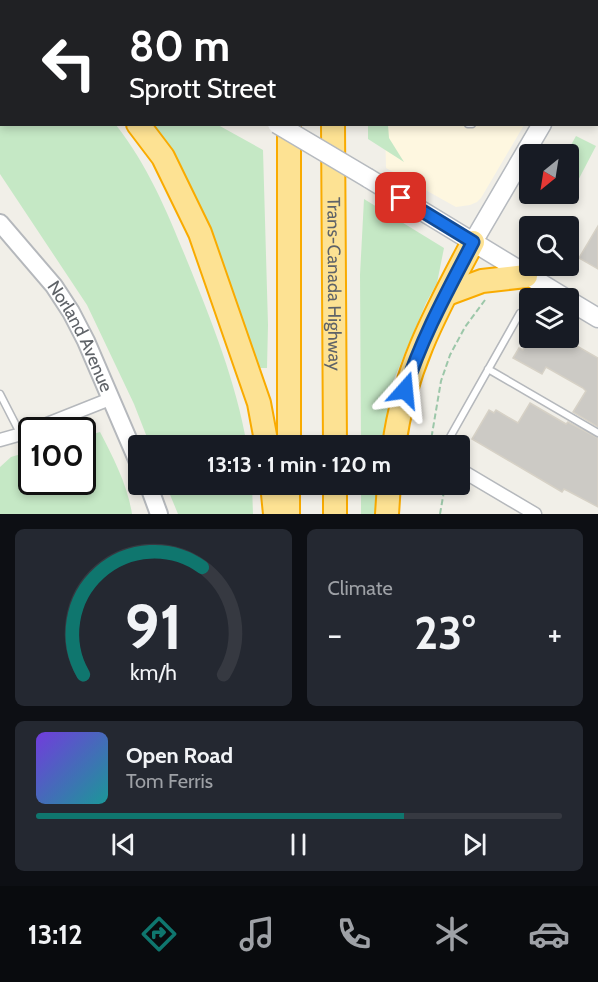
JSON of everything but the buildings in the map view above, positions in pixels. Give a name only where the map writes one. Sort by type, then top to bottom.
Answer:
[{"type":"highway","points":[[140,126],[163,157],[200,233],[260,404],[265,435]]},
{"type":"highway","points":[[289,126],[289,435]]},
{"type":"highway","name":"Trans-Canada Highway","points":[[333,126],[335,435]]},
{"type":"highway","points":[[396,435],[405,390],[415,358],[429,324],[473,242]]},
{"type":"highway","points":[[447,294],[482,281],[526,276]]},
{"type":"highway","points":[[273,495],[275,514]]},
{"type":"highway","points":[[288,495],[288,514]]},
{"type":"highway","points":[[335,495],[335,514]]},
{"type":"highway","points":[[387,514],[388,495]]},
{"type":"main road","points":[[280,126],[519,272]]},
{"type":"main road","points":[[473,242],[541,126]]},
{"type":"main road","points":[[526,276],[547,288]]},
{"type":"main road","points":[[579,306],[598,318]]},
{"type":"street","name":"Norland Avenue","points":[[0,223],[54,286],[71,312],[86,341],[128,440]]},
{"type":"street","points":[[65,417],[110,399]]},
{"type":"street","points":[[0,440],[18,435]]},
{"type":"street","points":[[470,476],[535,514]]},
{"type":"street","points":[[152,495],[159,514]]},
{"type":"lane","points":[[451,435],[519,315]]},
{"type":"lane","points":[[488,369],[598,433]]},
{"type":"lane","points":[[0,394],[18,418]]},
{"type":"path","points":[[431,435],[441,381],[450,355],[465,327],[485,300],[484,291]]},
{"type":"path","points":[[440,514],[443,495]]},
{"type":"shaded area","points":[[385,126],[523,126],[481,198],[470,205],[456,207],[386,168]]},
{"type":"green space","points":[[0,126],[117,126],[148,174],[188,263],[230,375],[245,435],[146,435],[134,404],[87,305],[0,174]]},
{"type":"green space","points":[[150,126],[220,126],[263,150],[268,325],[267,368],[258,368]]},
{"type":"green space","points":[[368,126],[388,126],[389,138],[404,162],[368,139]]},
{"type":"green space","points":[[576,136],[596,146],[579,179],[579,144],[572,144]]},
{"type":"green space","points":[[364,199],[444,248],[437,283],[426,303],[392,384],[387,435],[361,435],[360,275]]},
{"type":"green space","points":[[100,432],[124,482],[132,514],[0,514],[0,467],[11,457],[18,455],[18,495],[96,495],[96,433]]},
{"type":"green space","points":[[170,495],[252,495],[253,514],[178,514]]},
{"type":"green space","points":[[361,495],[379,495],[378,514],[361,514]]},
{"type":"route","points":[[401,198],[473,242],[429,324],[405,390]]}]
